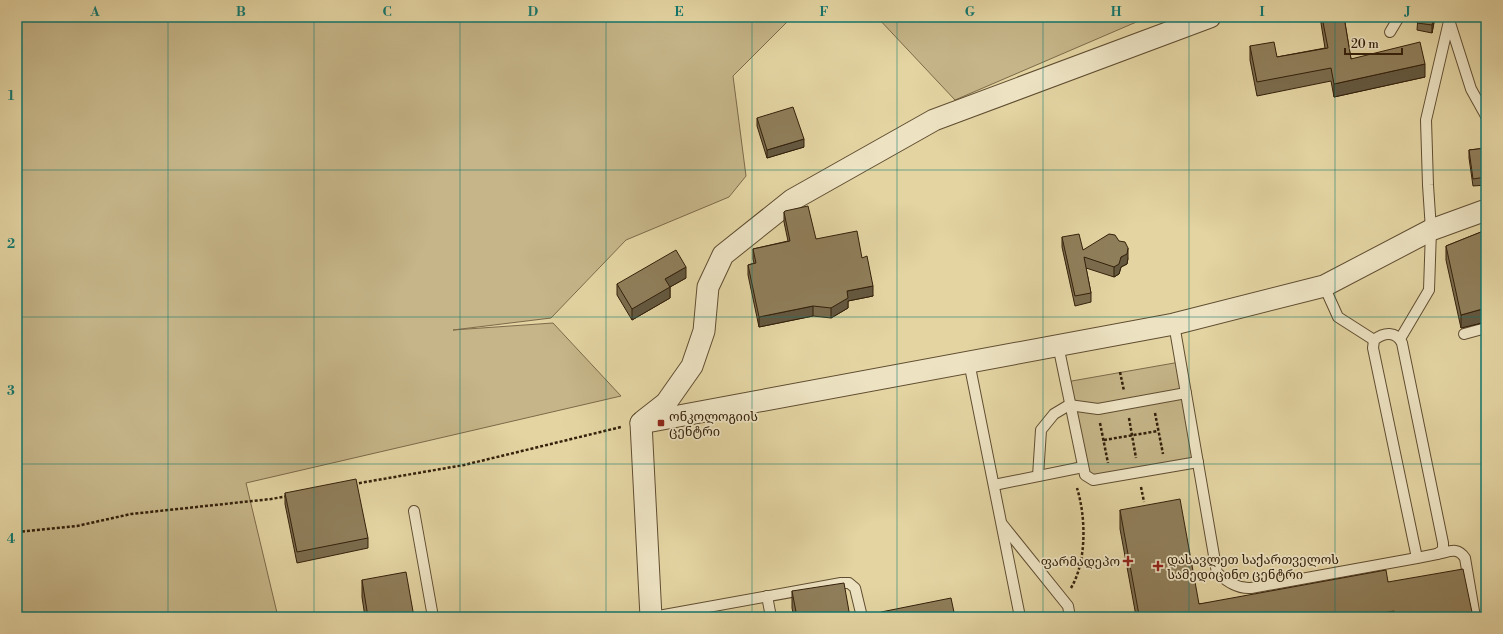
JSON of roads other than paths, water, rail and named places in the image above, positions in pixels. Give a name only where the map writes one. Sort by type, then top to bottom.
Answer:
[{"type":"street","points":[[641,422],[666,403],[692,366],[704,331],[708,287],[723,255],[792,200],[934,120],[1210,17]]},
{"type":"street","points":[[641,422],[1174,324],[1324,286],[1431,230],[1486,210]]},
{"type":"street","points":[[641,422],[652,617]]},
{"type":"lane","points":[[1390,32],[1399,17]]},
{"type":"lane","points":[[1450,20],[1471,89],[1486,116]]},
{"type":"lane","points":[[1400,339],[1429,290],[1431,230],[1426,120],[1450,20]]},
{"type":"lane","points":[[1324,286],[1338,318],[1374,340]]},
{"type":"lane","points":[[1174,324],[1217,573],[1228,582],[1243,589],[1454,550],[1461,552],[1465,558],[1475,617]]},
{"type":"lane","points":[[1464,334],[1486,328]]},
{"type":"lane","points":[[1417,558],[1373,348],[1374,340],[1380,335],[1395,335],[1402,343],[1443,543],[1443,550],[1437,554]]},
{"type":"lane","points":[[1058,345],[1069,405],[1085,475],[1093,480],[1111,478],[1198,462]]},
{"type":"lane","points":[[969,362],[1020,617]]},
{"type":"lane","points":[[1038,476],[1041,430],[1054,414],[1069,405],[1098,408],[1186,393]]},
{"type":"lane","points":[[994,485],[1083,467]]},
{"type":"lane","points":[[414,511],[433,617]]},
{"type":"lane","points":[[1001,522],[1068,606],[1070,617]]},
{"type":"lane","points":[[652,617],[810,587],[849,583],[855,588],[862,617]]},
{"type":"lane","points":[[767,596],[771,617]]},
{"type":"place","name":"ონკოლოგიის ცენტრი","points":[[661,423]]},
{"type":"place","name":"ფარმადეპო","points":[[1128,561]]},
{"type":"place","name":"დასავლეთ საქართველოს სამედიცინო ცენტრი","points":[[1158,566]]}]
